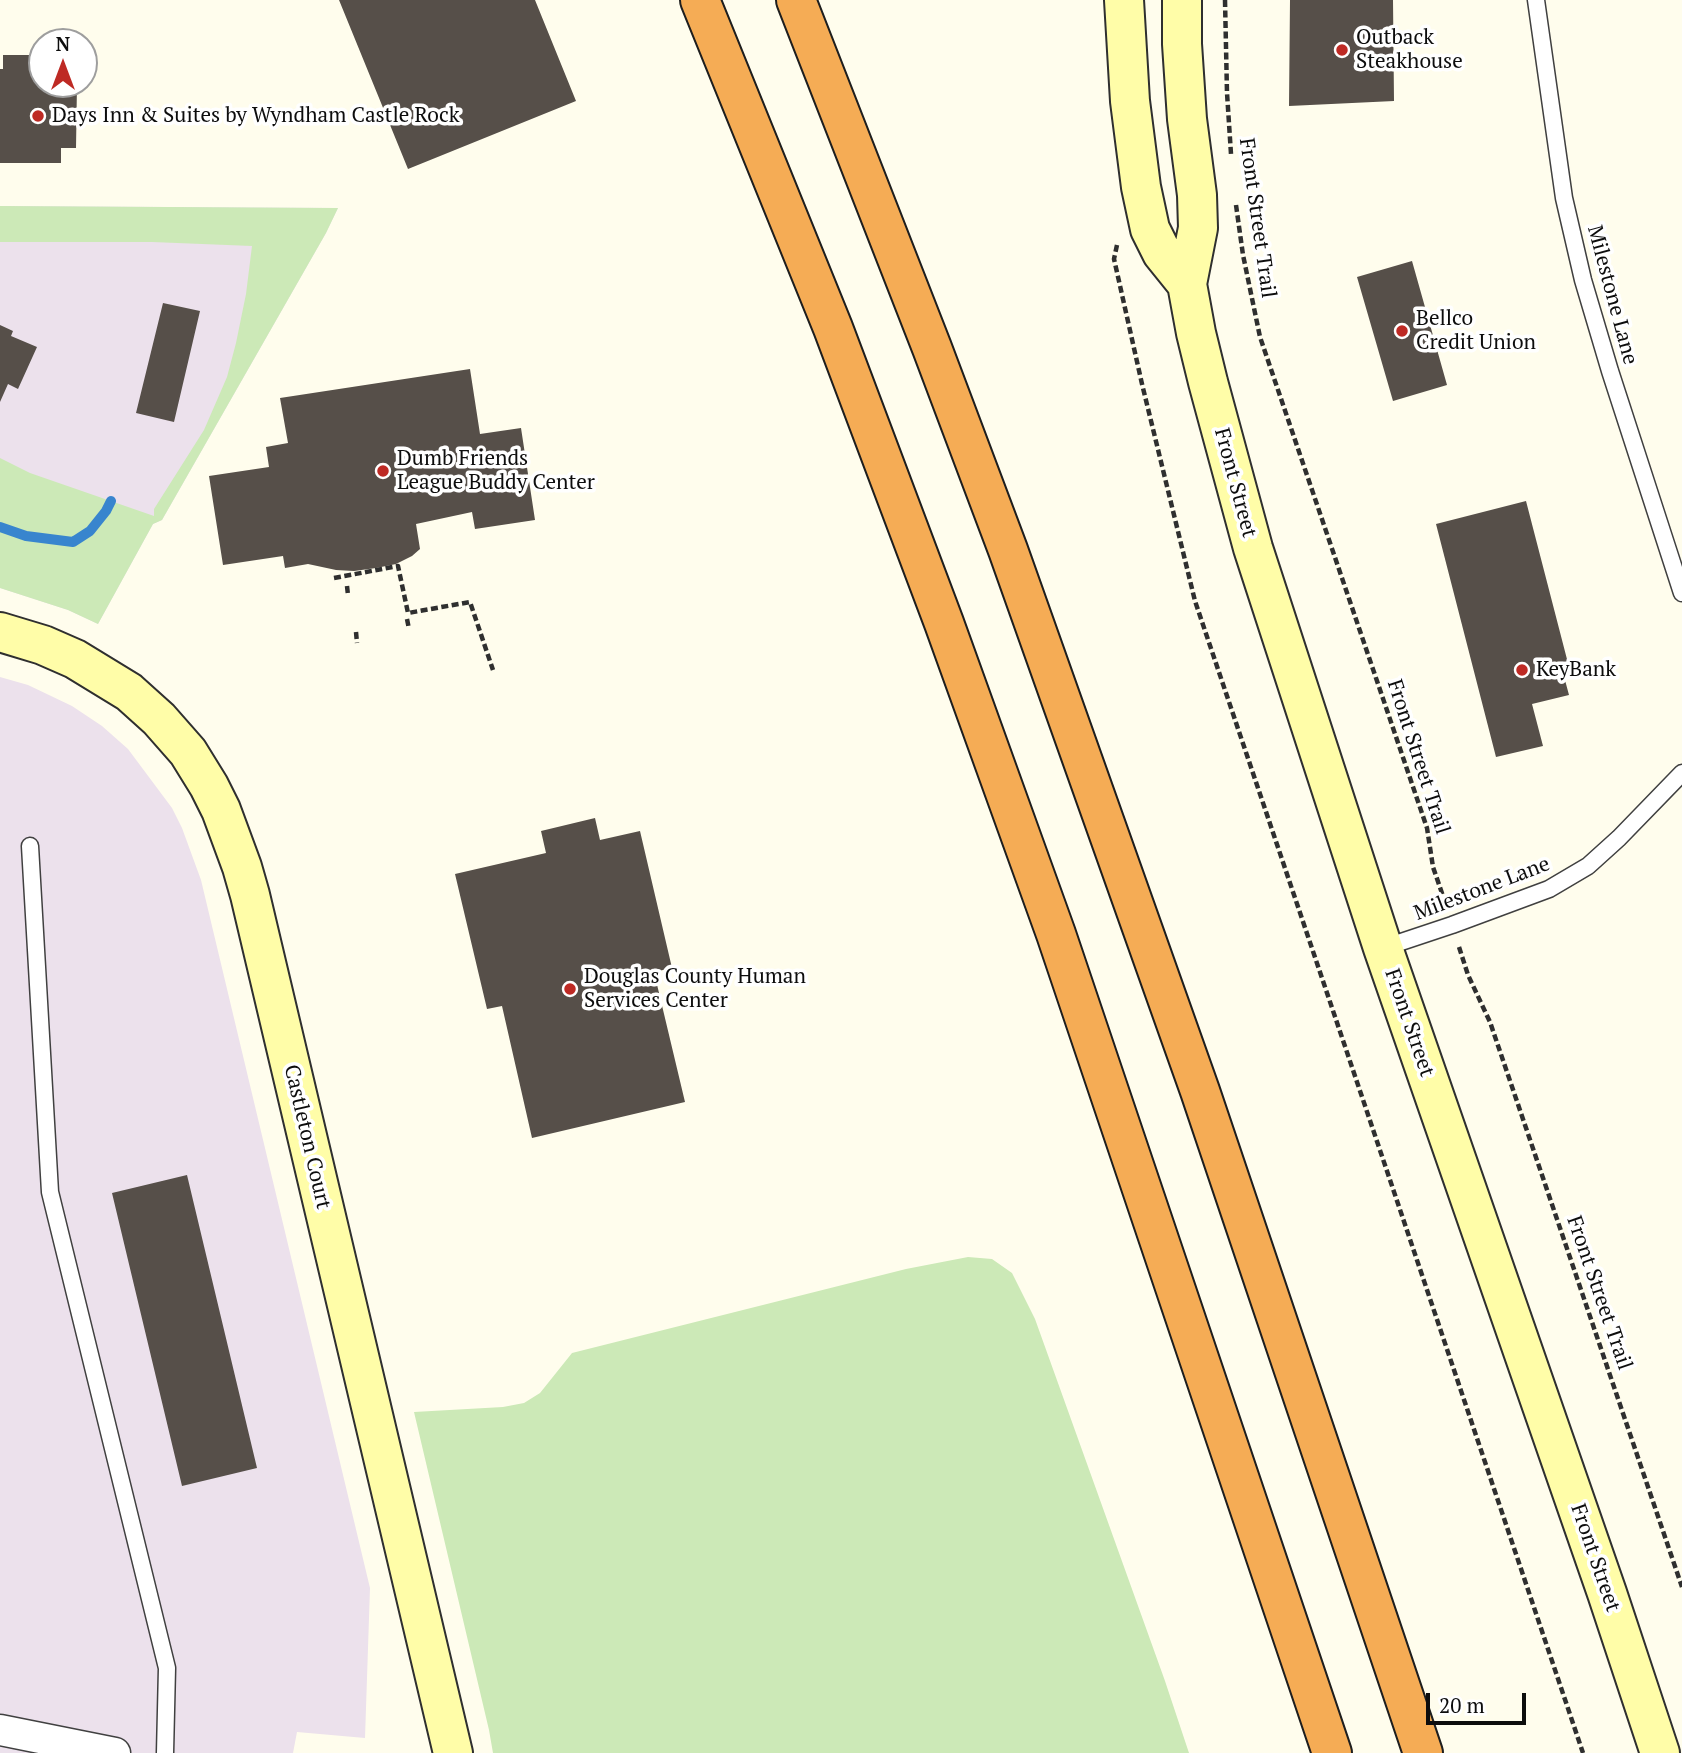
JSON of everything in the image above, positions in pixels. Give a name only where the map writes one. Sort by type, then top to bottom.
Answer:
[{"type":"highway","points":[[700,0],[837,341],[944,623],[1056,934],[1332,1753]]},
{"type":"highway","points":[[796,0],[1013,563],[1200,1091],[1423,1753]]},
{"type":"main road","name":"Front Street","points":[[1124,0],[1130,101],[1141,187],[1150,229],[1162,253],[1186,284]]},
{"type":"main road","name":"Front Street","points":[[1182,0],[1187,119],[1197,195],[1198,228],[1186,284],[1208,382],[1253,548],[1383,948],[1660,1753]]},
{"type":"main road","name":"Castleton Court","points":[[0,632],[43,645],[75,659],[129,692],[159,719],[188,752],[221,810],[250,895],[453,1753]]},
{"type":"street","points":[[0,1730],[115,1753]]},
{"type":"lane","name":"Milestone Lane","points":[[1536,0],[1564,198],[1583,280],[1682,593]]},
{"type":"lane","name":"Milestone Lane","points":[[1383,948],[1549,889],[1587,866],[1619,838],[1682,773]]},
{"type":"lane","points":[[30,846],[50,1192],[167,1668],[165,1753]]},
{"type":"path","name":"Front Street Trail","points":[[1225,0],[1231,156]]},
{"type":"path","name":"Front Street Trail","points":[[1234,193],[1243,255],[1260,337],[1427,828],[1433,867],[1468,975],[1490,1021],[1682,1587]]},
{"type":"path","points":[[1119,238],[1114,259],[1195,601],[1583,1753]]},
{"type":"path","points":[[334,578],[398,566],[408,613],[470,601],[494,670]]},
{"type":"path","points":[[347,586],[348,595]]},
{"type":"path","points":[[407,619],[409,628]]},
{"type":"path","points":[[356,632],[357,643]]},
{"type":"shaded area","points":[[0,206],[338,208],[162,520],[153,524],[98,624],[68,610],[0,588]]},
{"type":"shaded area","points":[[0,677],[28,685],[72,706],[102,726],[128,749],[172,808],[201,880],[370,1588],[365,1738],[297,1732],[293,1753],[0,1753]]},
{"type":"green space","points":[[0,206],[338,208],[162,520],[153,524],[98,624],[68,610],[0,588],[0,458],[30,473],[154,516],[154,509],[204,430],[227,377],[246,294],[252,246],[152,242],[0,242]]},
{"type":"green space","points":[[968,1257],[992,1259],[1012,1273],[1035,1319],[1189,1753],[493,1753],[414,1412],[503,1407],[524,1403],[540,1393],[572,1353],[906,1269]]},
{"type":"building","points":[[339,0],[535,0],[576,101],[408,169]]},
{"type":"building","name":"Outback Steakhouse","points":[[1290,0],[1393,0],[1394,101],[1289,106]]},
{"type":"building","name":"Days Inn & Suites by Wyndham Castle Rock","points":[[3,55],[28,55],[28,98],[77,98],[76,148],[61,148],[61,163],[0,163],[0,69],[3,69]]},
{"type":"building","name":"Bellco Credit Union","points":[[1412,261],[1447,385],[1393,401],[1357,277]]},
{"type":"building","points":[[163,303],[200,311],[174,422],[136,413]]},
{"type":"building","points":[[0,325],[13,331],[11,336],[37,347],[18,389],[8,384],[0,402]]},
{"type":"building","name":"Dumb Friends League Buddy Center","points":[[470,369],[480,434],[521,428],[535,520],[475,529],[472,512],[416,524],[420,549],[396,564],[376,568],[336,570],[308,564],[285,568],[283,556],[223,565],[209,476],[269,467],[266,447],[288,443],[280,398]]},
{"type":"building","points":[[1526,501],[1569,667],[1562,669],[1569,695],[1532,704],[1543,746],[1496,757],[1436,524]]},
{"type":"building","name":"Douglas County Human Services Center","points":[[595,818],[600,840],[640,831],[672,968],[654,972],[685,1102],[532,1138],[502,1006],[487,1009],[455,874],[546,853],[541,831]]},
{"type":"building","points":[[187,1175],[257,1468],[182,1486],[112,1193]]},
{"type":"waterway","points":[[0,527],[26,536],[73,542],[90,531],[111,501]]},
{"type":"place","name":"Outback Steakhouse","points":[[1342,50]]},
{"type":"place","name":"Days Inn & Suites by Wyndham Castle Rock","points":[[38,116]]},
{"type":"place","name":"Bellco Credit Union","points":[[1402,331]]},
{"type":"place","name":"Dumb Friends League Buddy Center","points":[[383,471]]},
{"type":"place","name":"KeyBank","points":[[1522,670]]},
{"type":"place","name":"Douglas County Human Services Center","points":[[570,989]]}]
